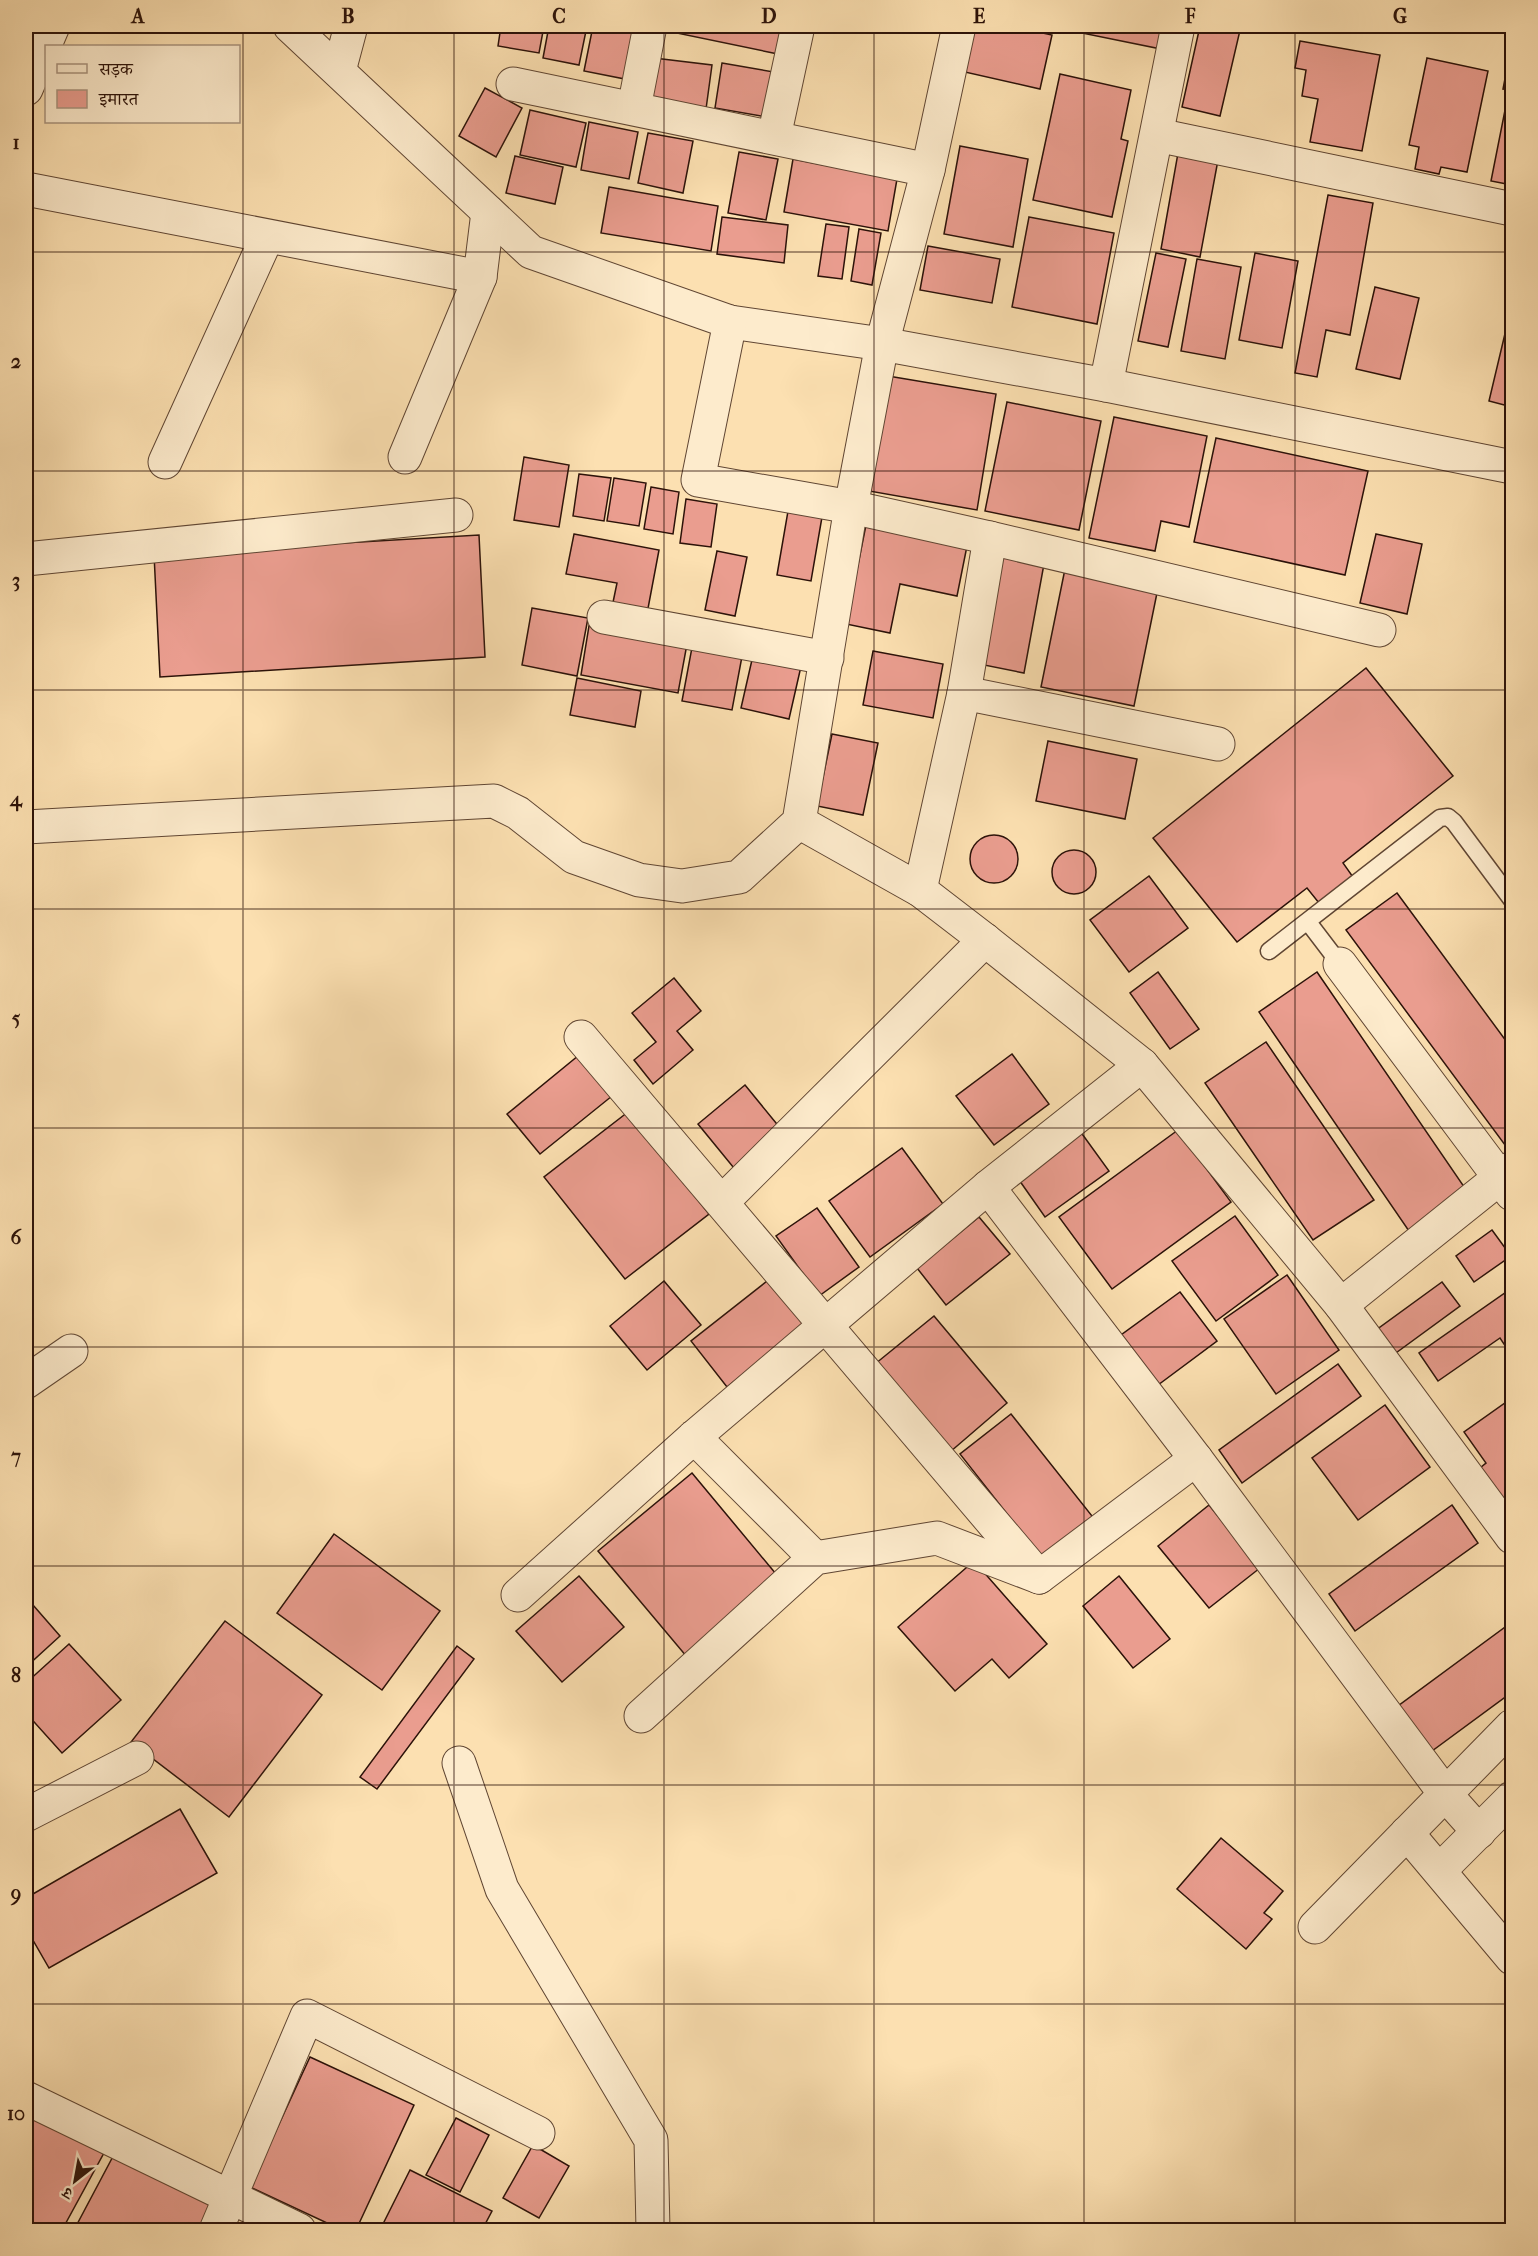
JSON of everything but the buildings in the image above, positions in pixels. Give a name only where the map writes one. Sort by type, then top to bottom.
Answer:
[{"type":"street","points":[[26,89],[53,26]]},
{"type":"street","points":[[290,26],[531,252],[730,322],[882,344],[1106,385],[1512,467]]},
{"type":"street","points":[[339,71],[351,26]]},
{"type":"street","points":[[634,108],[650,26]]},
{"type":"street","points":[[774,137],[798,26]]},
{"type":"street","points":[[26,827],[494,801],[518,813],[574,857],[639,880],[682,886],[739,877],[799,822],[850,507],[882,344],[928,170],[959,26]]},
{"type":"street","points":[[1106,385],[1178,26]]},
{"type":"street","points":[[513,84],[928,170]]},
{"type":"street","points":[[1157,135],[1512,209]]},
{"type":"street","points":[[26,189],[480,277]]},
{"type":"street","points":[[405,457],[480,277],[488,212]]},
{"type":"street","points":[[165,462],[267,237]]},
{"type":"street","points":[[730,322],[698,480],[850,507],[1379,630]]},
{"type":"street","points":[[26,559],[456,515]]},
{"type":"street","points":[[920,890],[964,693],[990,538]]},
{"type":"street","points":[[604,617],[827,658]]},
{"type":"street","points":[[964,693],[1218,744]]},
{"type":"street","points":[[799,822],[920,890],[1142,1065],[1341,1305],[1512,1538]]},
{"type":"street","points":[[722,1202],[986,940]]},
{"type":"street","points":[[1340,964],[1508,1180],[1341,1305]]},
{"type":"street","points":[[581,1037],[1039,1577]]},
{"type":"street","points":[[518,1594],[694,1437],[988,1187],[1142,1065]]},
{"type":"street","points":[[988,1187],[1196,1459],[1446,1795],[1479,1832]]},
{"type":"street","points":[[26,1382],[71,1351]]},
{"type":"street","points":[[694,1437],[815,1558]]},
{"type":"street","points":[[1039,1577],[1196,1459]]},
{"type":"street","points":[[641,1716],[815,1558],[937,1538],[1039,1577]]},
{"type":"street","points":[[1315,1927],[1512,1726]]},
{"type":"street","points":[[31,1803],[137,1758]]},
{"type":"street","points":[[459,1762],[502,1889],[651,2140],[653,2230]]},
{"type":"street","points":[[1440,1870],[1512,1798]]},
{"type":"street","points":[[1407,1833],[1512,1958]]},
{"type":"street","points":[[216,2230],[307,2016],[538,2133]]},
{"type":"street","points":[[26,2098],[299,2230]]},
{"type":"lane","points":[[1269,951],[1440,818],[1448,817],[1454,822],[1512,900]]},
{"type":"lane","points":[[1308,922],[1340,964]]}]
